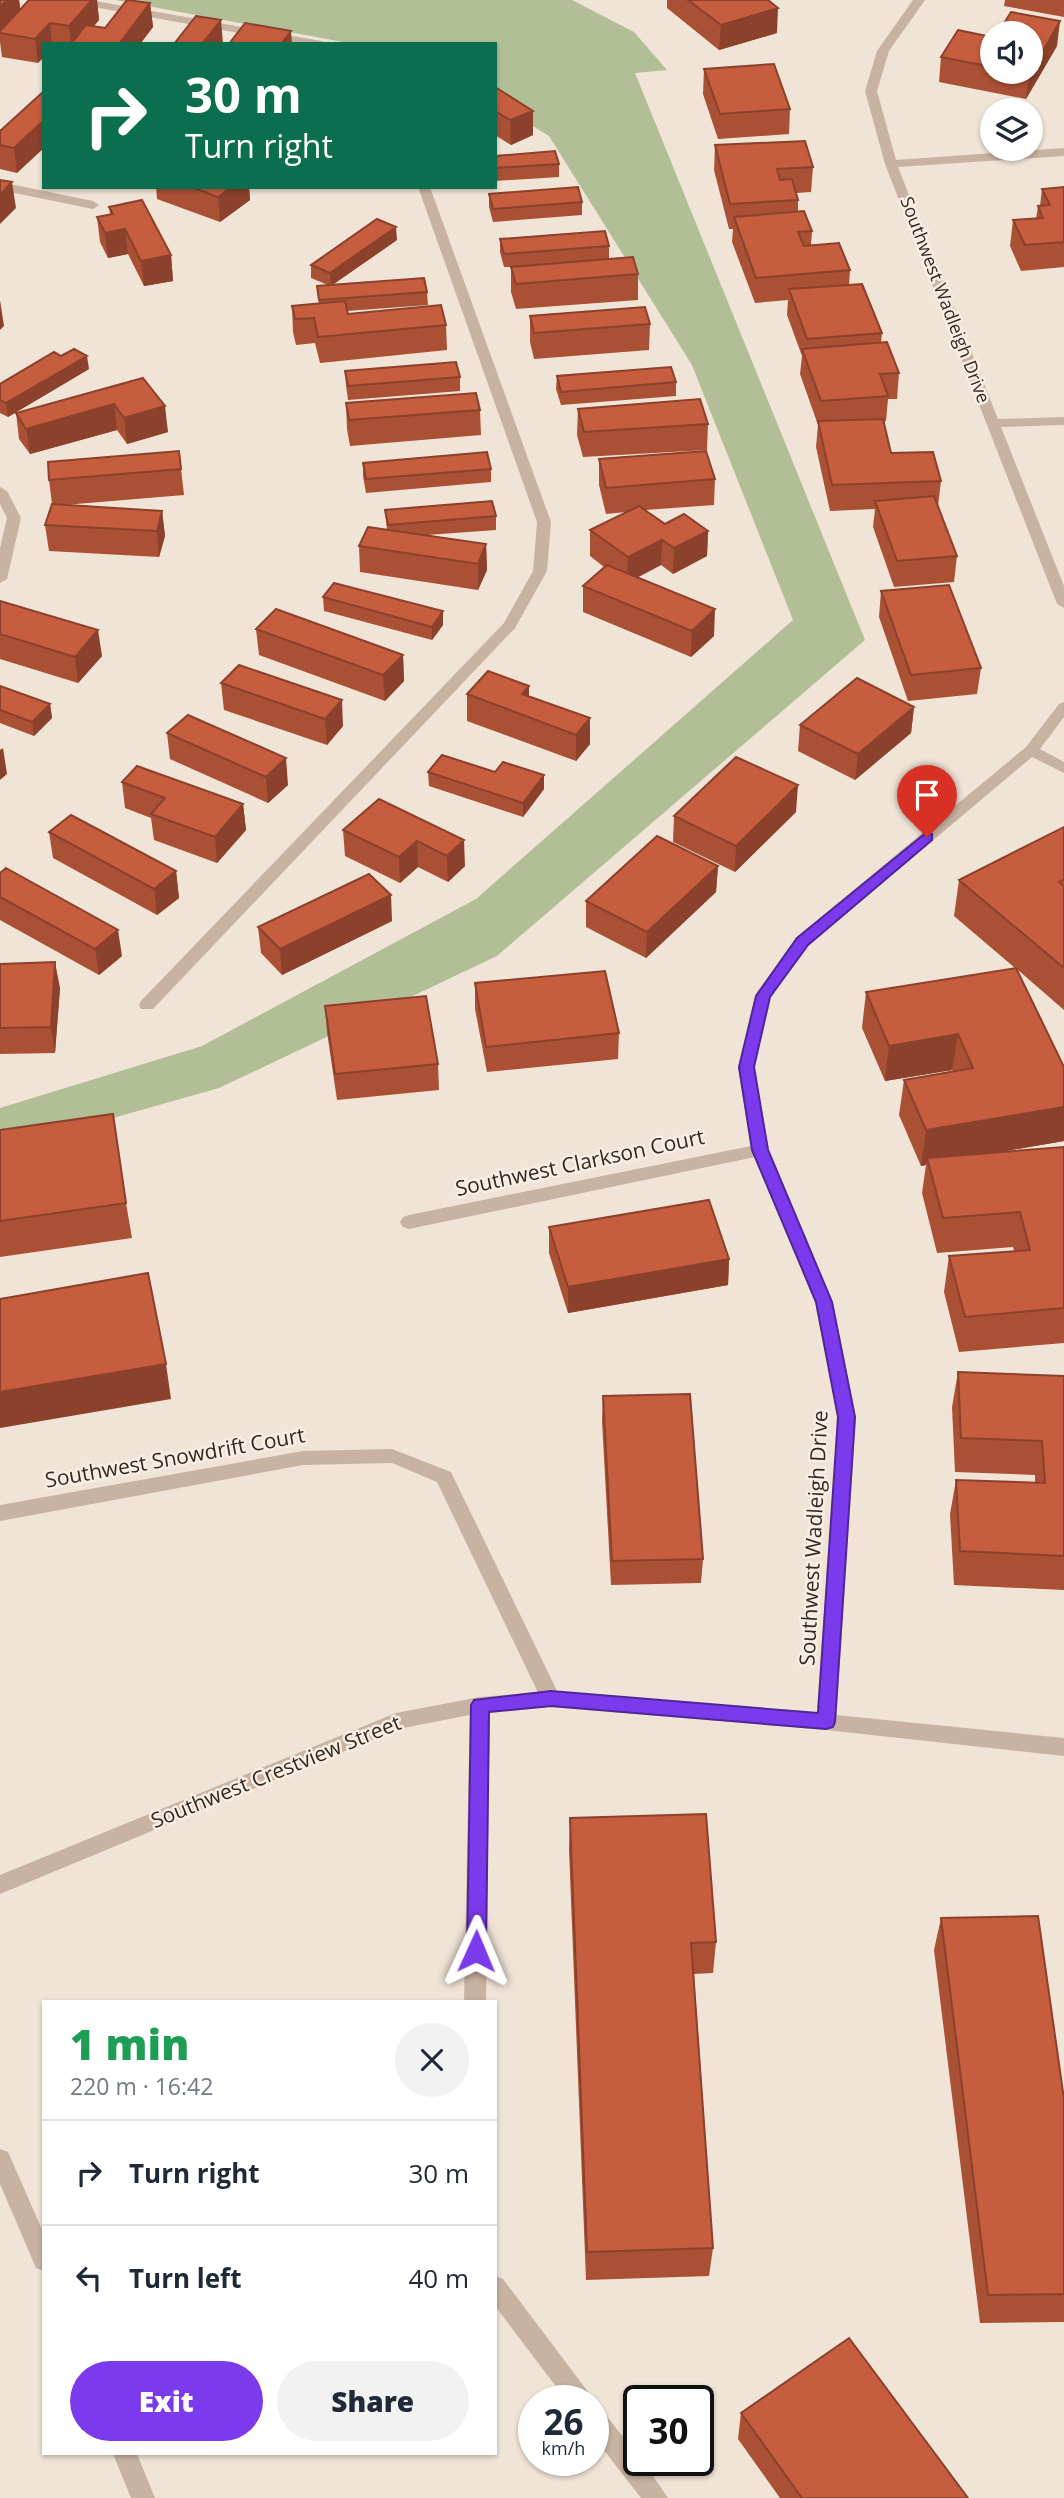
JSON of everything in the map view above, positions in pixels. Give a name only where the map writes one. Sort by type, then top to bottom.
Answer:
[{"type":"street","points":[[71,0],[310,42]]},
{"type":"street","name":"Southwest Wadleigh Drive","points":[[919,0],[883,51],[871,91],[891,164],[1064,604]]},
{"type":"street","points":[[891,164],[1064,152]]},
{"type":"street","points":[[0,186],[93,205]]},
{"type":"street","points":[[147,1004],[510,625],[540,571],[544,522],[425,189]]},
{"type":"street","points":[[993,423],[1064,421]]},
{"type":"street","points":[[0,491],[14,518],[0,579]]},
{"type":"street","name":"Southwest Wadleigh Drive","points":[[826,1722],[847,1417],[824,1302],[760,1150],[746,1067],[763,996],[803,941],[1031,750],[1064,707]]},
{"type":"street","points":[[1031,750],[1064,768]]},
{"type":"street","name":"Southwest Clarkson Court","points":[[409,1222],[760,1150]]},
{"type":"street","name":"Southwest Snowdrift Court","points":[[0,1513],[303,1458],[391,1456],[424,1467],[444,1477],[551,1699]]},
{"type":"street","name":"Southwest Crestview Street","points":[[0,1885],[396,1721],[480,1705],[551,1699],[826,1722],[1064,1747]]},
{"type":"street","points":[[475,2000],[480,1705]]},
{"type":"street","points":[[0,2159],[42,2255]]},
{"type":"street","points":[[497,2290],[569,2385]]},
{"type":"street","points":[[609,2438],[656,2498]]},
{"type":"street","points":[[125,2455],[144,2498]]},
{"type":"green space","points":[[115,0],[572,0],[634,32],[667,70],[635,73],[865,640],[497,956],[219,1088],[0,1150],[0,1108],[202,1046],[476,899],[793,620],[692,365],[549,136],[497,104],[497,42],[343,42]]},
{"type":"building","points":[[29,0],[92,0],[69,26],[50,23],[35,39],[0,33]]},
{"type":"building","points":[[127,0],[150,3],[121,42],[73,42],[86,25],[105,28]]},
{"type":"building","points":[[688,0],[768,0],[778,8],[721,25]]},
{"type":"building","points":[[1011,12],[1060,21],[1043,51],[1043,21],[1005,21]]},
{"type":"building","points":[[196,16],[221,20],[204,42],[176,42]]},
{"type":"building","points":[[245,23],[291,31],[283,42],[231,42]]},
{"type":"building","points":[[958,30],[980,35],[980,65],[941,57]]},
{"type":"building","points":[[774,64],[790,109],[720,114],[704,69]]},
{"type":"building","points":[[497,88],[533,111],[510,120],[497,112]]},
{"type":"building","points":[[42,93],[42,122],[14,148],[0,145],[0,131]]},
{"type":"building","points":[[805,141],[813,167],[777,169],[780,180],[792,179],[798,200],[730,204],[715,145]]},
{"type":"building","points":[[555,151],[559,164],[497,168],[497,156]]},
{"type":"building","points":[[0,180],[12,182],[0,195]]},
{"type":"building","points":[[578,187],[582,202],[493,209],[489,194]]},
{"type":"building","points":[[1064,187],[1064,242],[1025,245],[1013,220],[1043,218],[1038,206],[1050,205],[1042,189]]},
{"type":"building","points":[[196,189],[228,189],[218,197]]},
{"type":"building","points":[[142,200],[171,255],[141,261],[125,229],[105,233],[97,217],[113,214],[109,207]]},
{"type":"building","points":[[804,211],[812,231],[798,232],[804,246],[839,243],[850,270],[756,278],[734,217]]},
{"type":"building","points":[[377,219],[396,227],[330,273],[311,265]]},
{"type":"building","points":[[605,231],[609,246],[504,254],[500,239]]},
{"type":"building","points":[[633,257],[638,274],[516,284],[511,267]]},
{"type":"building","points":[[424,278],[427,292],[319,300],[317,286]]},
{"type":"building","points":[[862,284],[882,333],[807,339],[789,289]]},
{"type":"building","points":[[345,301],[348,314],[441,305],[446,325],[318,337],[314,318],[295,319],[292,306]]},
{"type":"building","points":[[645,307],[650,324],[534,333],[530,316]]},
{"type":"building","points":[[887,342],[899,373],[880,374],[888,396],[821,401],[802,349]]},
{"type":"building","points":[[74,349],[87,356],[6,403],[0,400],[0,384],[54,352],[61,356]]},
{"type":"building","points":[[456,362],[460,377],[348,386],[345,371]]},
{"type":"building","points":[[671,367],[676,382],[561,392],[557,376]]},
{"type":"building","points":[[143,378],[165,406],[124,418],[114,404],[26,429],[16,413]]},
{"type":"building","points":[[476,393],[480,410],[349,420],[346,403]]},
{"type":"building","points":[[700,399],[708,424],[584,432],[578,409]]},
{"type":"building","points":[[883,419],[891,453],[933,452],[941,481],[832,485],[818,421]]},
{"type":"building","points":[[179,451],[181,469],[49,480],[48,462]]},
{"type":"building","points":[[706,451],[715,479],[606,488],[599,459]]},
{"type":"building","points":[[487,452],[491,469],[366,479],[363,463]]},
{"type":"building","points":[[934,496],[957,556],[897,561],[875,501]]},
{"type":"building","points":[[492,501],[496,516],[388,525],[385,510]]},
{"type":"building","points":[[52,504],[162,511],[157,531],[45,525]]},
{"type":"building","points":[[639,506],[665,524],[684,514],[708,531],[674,548],[662,540],[628,557],[590,530]]},
{"type":"building","points":[[368,527],[486,544],[478,564],[359,546]]},
{"type":"building","points":[[607,565],[715,609],[692,631],[583,586]]},
{"type":"building","points":[[334,583],[443,611],[432,627],[323,597]]},
{"type":"building","points":[[949,585],[981,668],[911,675],[881,591]]},
{"type":"building","points":[[0,601],[98,630],[75,657],[0,634]]},
{"type":"building","points":[[276,609],[403,655],[383,675],[256,629]]},
{"type":"building","points":[[239,665],[342,700],[325,719],[221,683]]},
{"type":"building","points":[[488,671],[529,686],[522,694],[590,718],[576,735],[467,694]]},
{"type":"building","points":[[857,678],[914,707],[858,754],[800,725]]},
{"type":"building","points":[[0,686],[50,704],[32,722],[0,710]]},
{"type":"building","points":[[188,715],[286,758],[266,777],[167,733]]},
{"type":"building","points":[[442,755],[495,772],[503,762],[544,775],[523,803],[428,772]]},
{"type":"building","points":[[736,757],[798,785],[736,846],[674,816]]},
{"type":"building","points":[[137,766],[243,804],[215,837],[151,814],[165,798],[122,782]]},
{"type":"building","points":[[379,799],[464,840],[447,856],[417,841],[399,857],[343,830]]},
{"type":"building","points":[[71,815],[176,871],[154,889],[49,832]]},
{"type":"building","points":[[1064,827],[1064,879],[1059,882],[1064,886],[1064,968],[959,880]]},
{"type":"building","points":[[657,836],[718,866],[647,932],[586,901]]},
{"type":"building","points":[[6,868],[118,930],[95,949],[0,897],[0,873]]},
{"type":"building","points":[[369,874],[391,895],[280,949],[258,927]]},
{"type":"building","points":[[55,962],[51,1027],[0,1028],[0,964]]},
{"type":"building","points":[[1016,968],[1064,1067],[1064,1107],[926,1130],[904,1080],[973,1068],[958,1034],[889,1046],[866,992]]},
{"type":"building","points":[[605,971],[619,1033],[486,1047],[475,983]]},
{"type":"building","points":[[426,996],[438,1064],[335,1074],[325,1006]]},
{"type":"building","points":[[113,1114],[126,1203],[0,1221],[0,1130]]},
{"type":"building","points":[[1064,1147],[1064,1308],[965,1317],[949,1256],[1030,1250],[1020,1212],[943,1218],[927,1158]]},
{"type":"building","points":[[709,1200],[729,1259],[568,1287],[549,1227]]},
{"type":"building","points":[[148,1273],[166,1364],[0,1392],[0,1299]]},
{"type":"building","points":[[958,1372],[1064,1376],[1064,1556],[960,1551],[956,1480],[1045,1483],[1042,1441],[961,1438]]},
{"type":"building","points":[[690,1394],[703,1559],[612,1561],[603,1396]]},
{"type":"building","points":[[706,1814],[716,1942],[691,1943],[713,2248],[587,2252],[570,1818]]},
{"type":"building","points":[[1038,1916],[1064,2099],[1064,2294],[988,2295],[941,1918]]},
{"type":"building","points":[[849,2338],[968,2498],[802,2498],[741,2413]]},
{"type":"route","points":[[476,1951],[480,1705],[551,1699],[826,1722],[847,1417],[824,1302],[760,1150],[746,1067],[763,996],[803,941],[927,837]]}]
